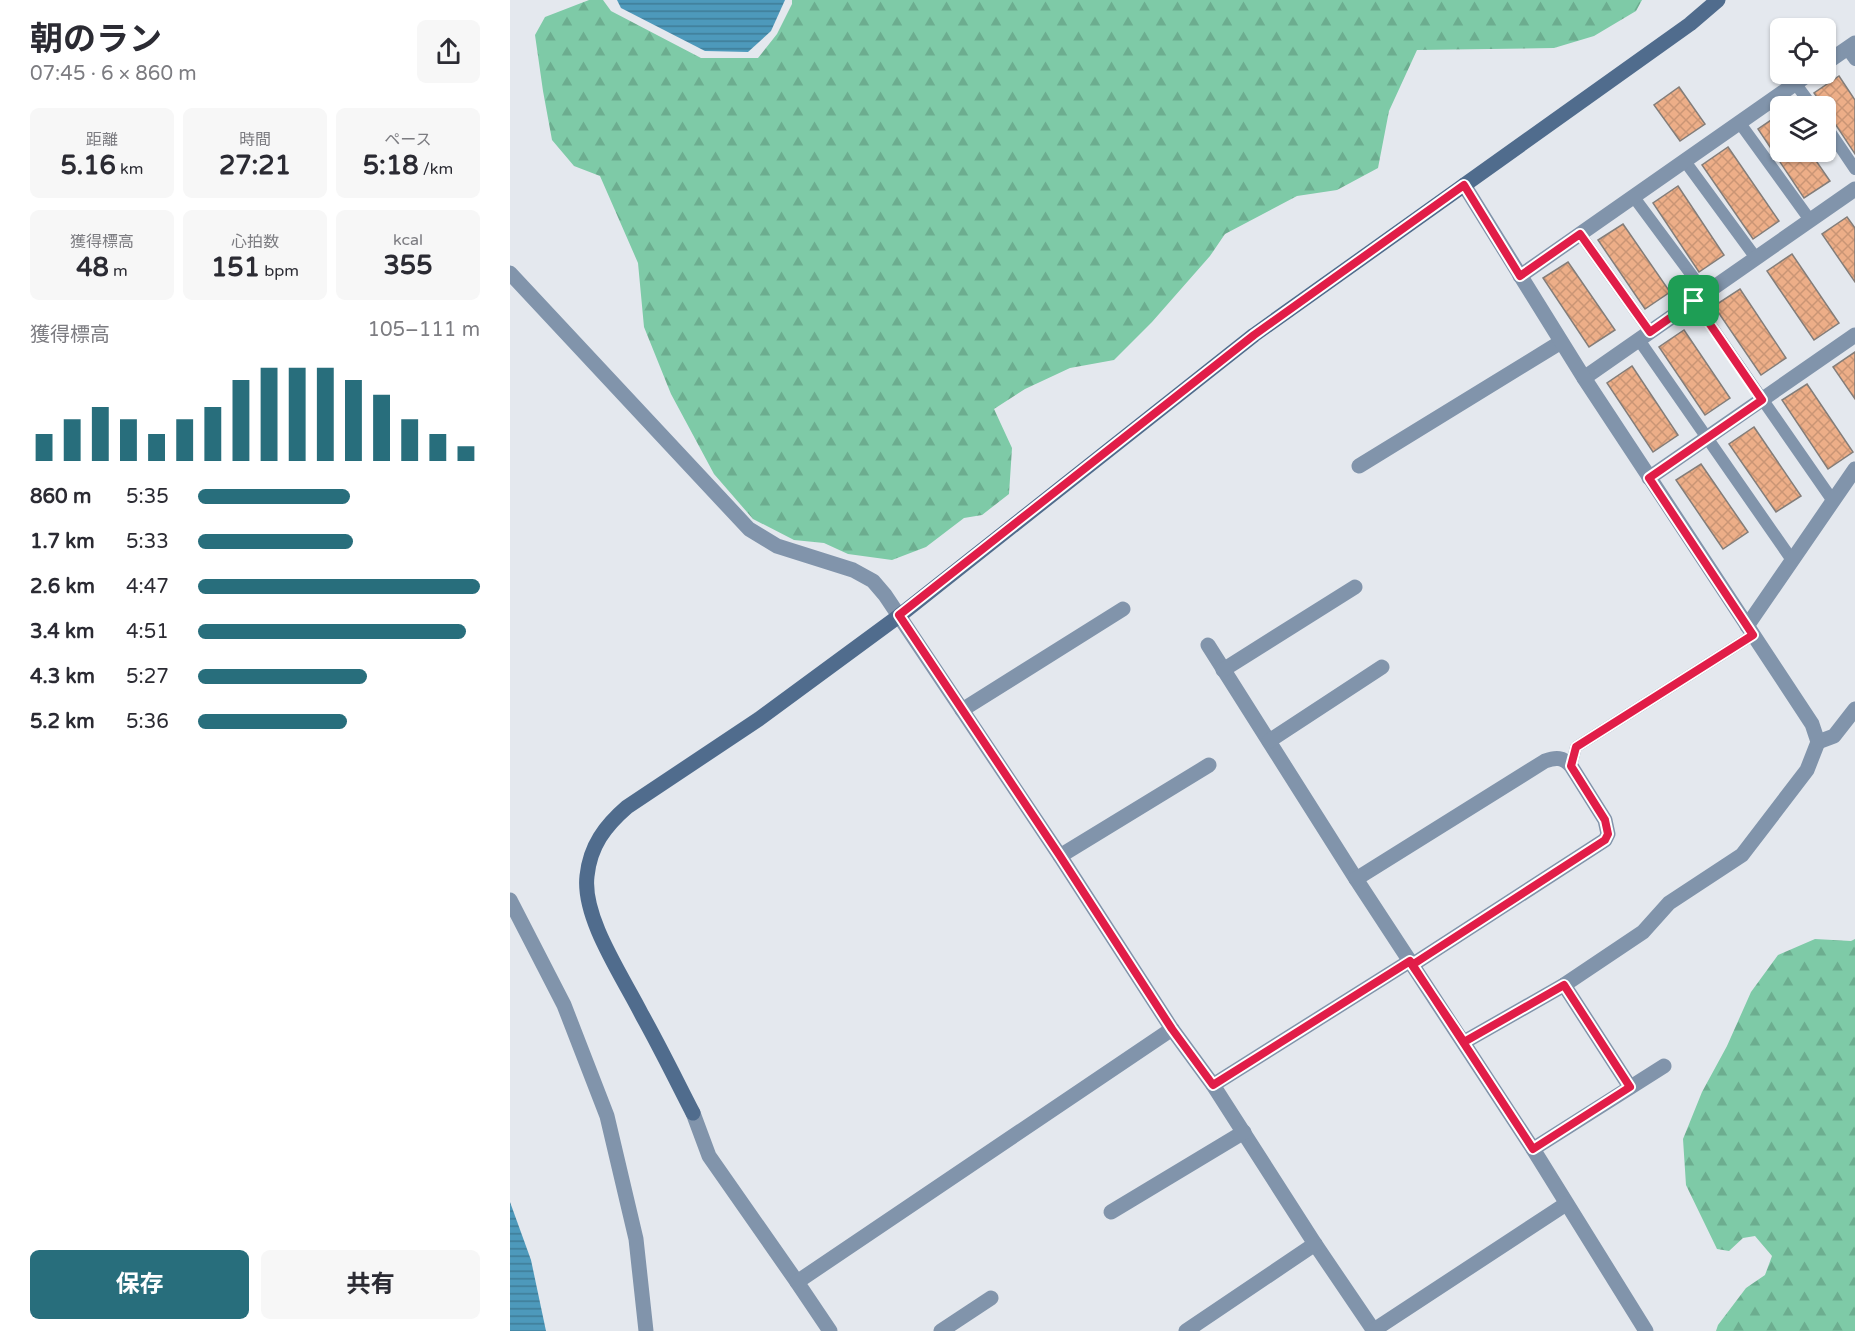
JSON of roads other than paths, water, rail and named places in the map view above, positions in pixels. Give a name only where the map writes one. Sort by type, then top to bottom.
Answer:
[{"type":"street","points":[[830,1331],[709,1156],[693,1113],[602,939],[588,902],[586,877],[596,842],[627,807],[759,719],[899,615],[1254,335],[1690,24],[1718,0]]},
{"type":"street","points":[[1836,58],[1852,51]]},
{"type":"street","points":[[1520,276],[1792,84]]},
{"type":"street","points":[[1464,185],[1584,378],[1812,724],[1818,742],[1807,770],[1742,855],[1669,903],[1644,932],[1564,985],[1464,1042]]},
{"type":"street","points":[[1584,378],[1855,189]]},
{"type":"street","points":[[510,273],[749,529],[777,546],[853,570],[873,581],[899,615],[1060,856],[1172,1029],[1213,1085],[1374,1331],[1566,1204]]},
{"type":"street","points":[[1649,478],[1855,335]]},
{"type":"street","points":[[1359,466],[1562,342]]},
{"type":"street","points":[[1750,630],[1792,560],[1855,469]]},
{"type":"street","points":[[1223,670],[1355,587]]},
{"type":"street","points":[[962,710],[1123,609]]},
{"type":"street","points":[[1208,645],[1356,879],[1533,1149],[1646,1331]]},
{"type":"street","points":[[1269,741],[1382,667]]},
{"type":"street","points":[[1818,742],[1834,736],[1855,710]]},
{"type":"street","points":[[1213,1085],[1605,840],[1608,834],[1605,820],[1571,766],[1566,760],[1558,758],[1545,761],[1356,879]]},
{"type":"street","points":[[1060,856],[1209,765]]},
{"type":"street","points":[[510,900],[564,1005],[607,1116],[636,1239],[646,1331]]},
{"type":"street","points":[[1564,985],[1630,1087]]},
{"type":"street","points":[[797,1282],[1172,1029]]},
{"type":"street","points":[[1533,1149],[1664,1066]]},
{"type":"street","points":[[1111,1212],[1244,1132]]},
{"type":"street","points":[[1186,1331],[1315,1244]]},
{"type":"street","points":[[941,1331],[991,1298]]},
{"type":"lane","points":[[1739,122],[1810,220]]},
{"type":"lane","points":[[1836,141],[1855,169]]},
{"type":"lane","points":[[1684,160],[1756,258]]},
{"type":"lane","points":[[1633,196],[1700,297],[1762,400],[1833,501]]},
{"type":"lane","points":[[1580,234],[1707,437],[1792,560]]},
{"type":"lane","points":[[1571,766],[1576,747],[1750,630]]},
{"type":"water","points":[[617,0],[785,0],[771,31],[748,52],[705,51],[621,8]]},
{"type":"water","points":[[510,1202],[531,1260],[546,1331],[510,1331]]}]
